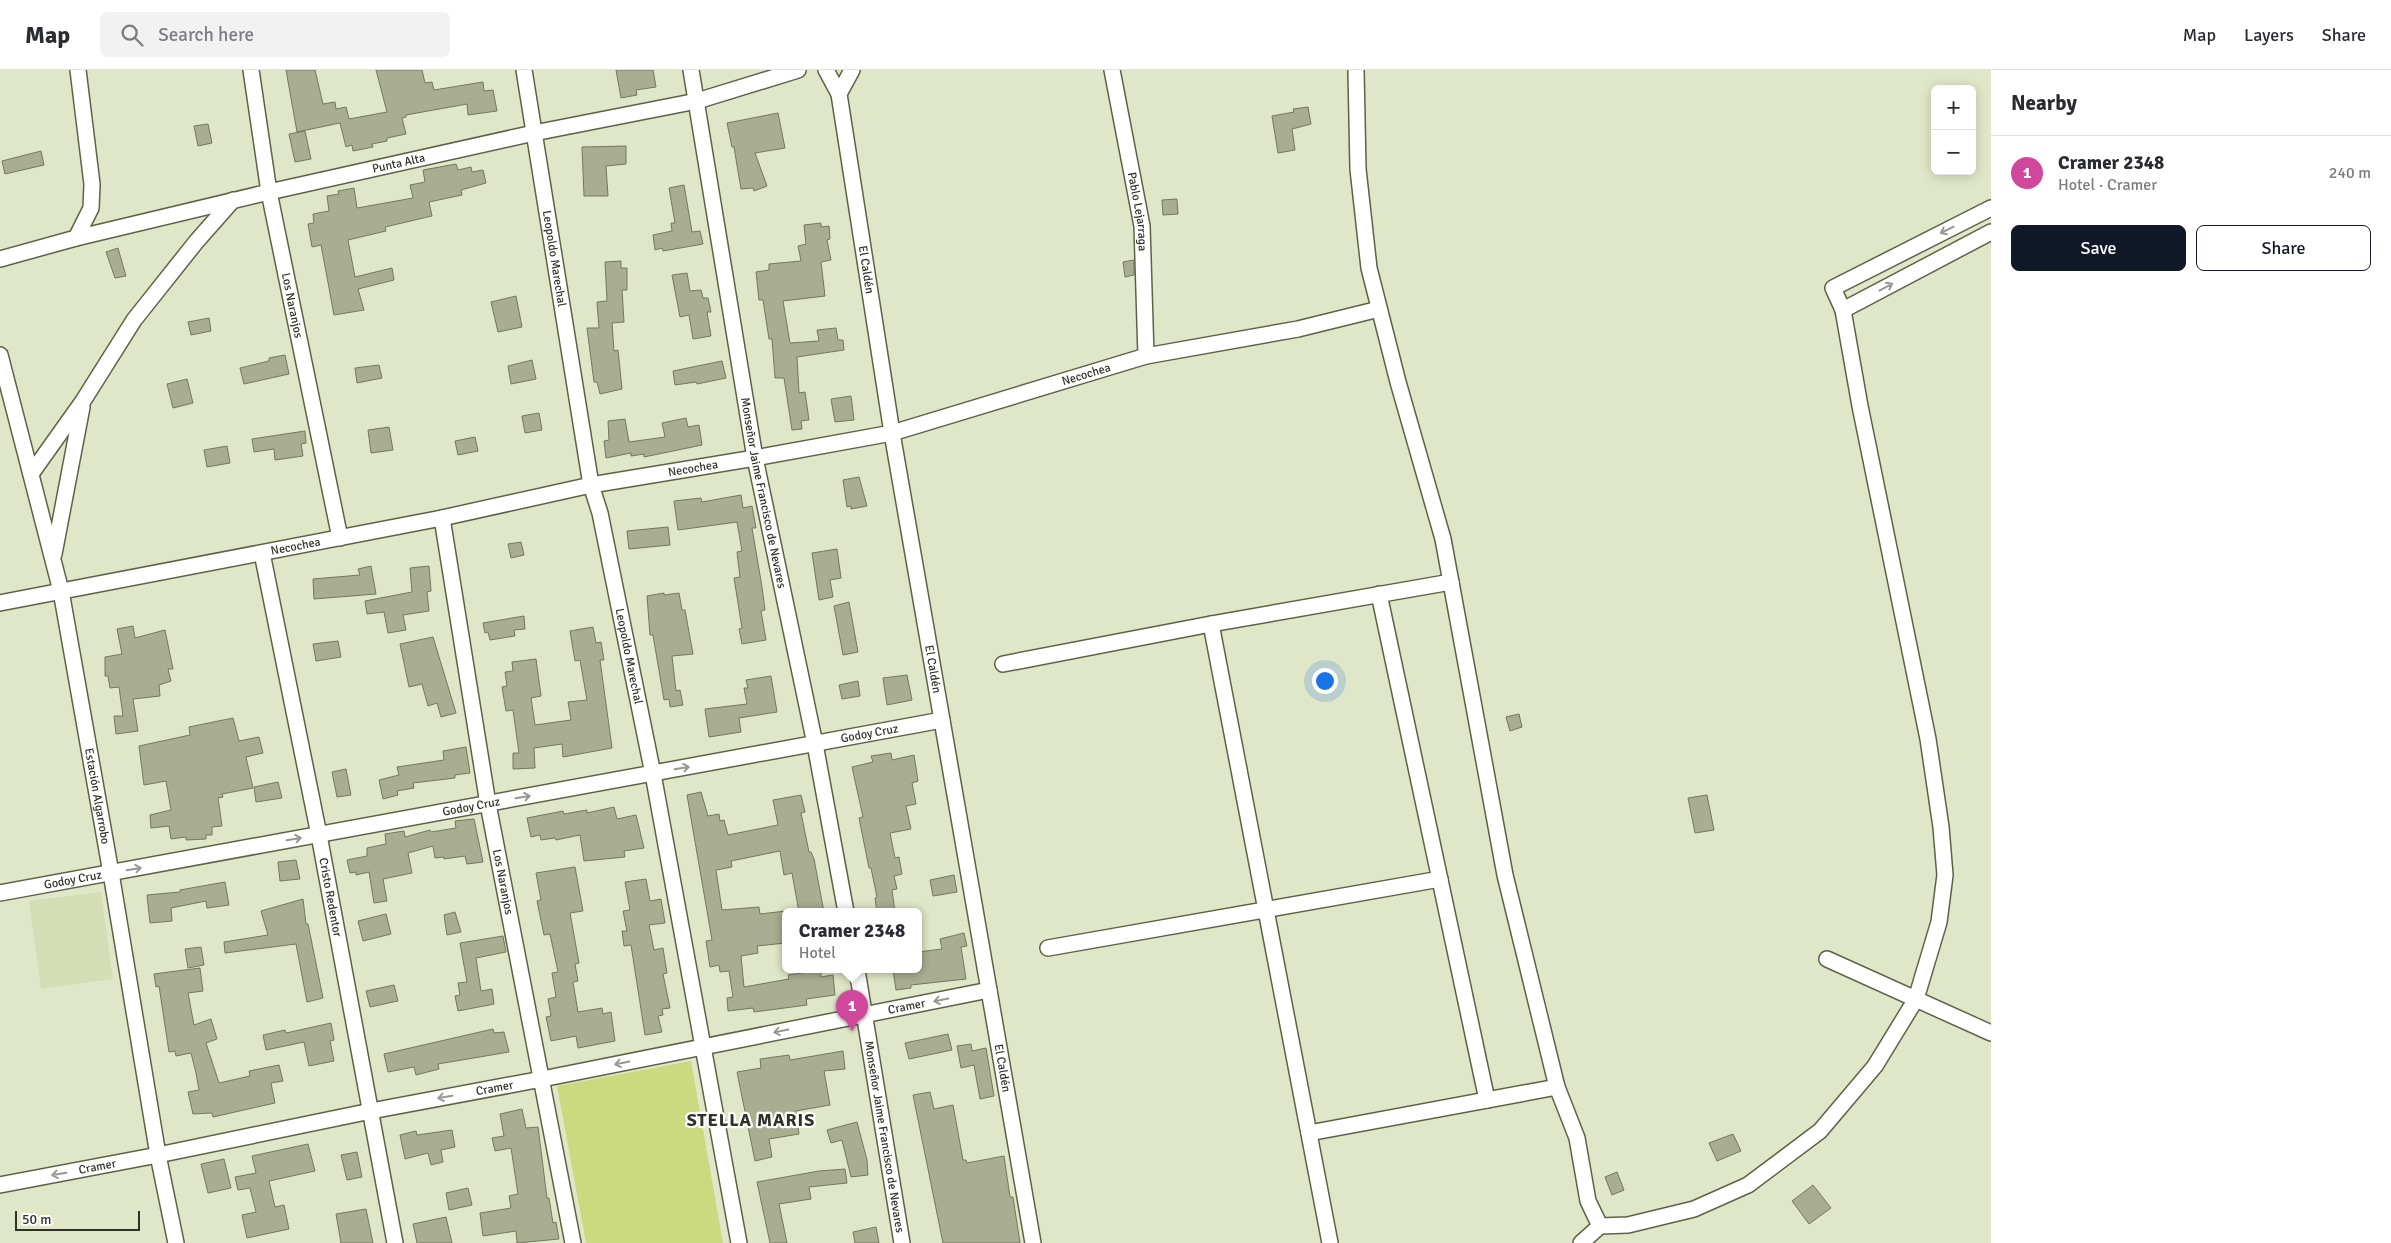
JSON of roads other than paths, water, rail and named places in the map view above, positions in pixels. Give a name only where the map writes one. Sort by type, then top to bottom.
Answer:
[{"type":"street","points":[[76,238],[91,208],[92,184],[78,70]]},
{"type":"street","name":"Los Naranjos","points":[[251,70],[268,192],[340,538]]},
{"type":"street","name":"Leopoldo Marechal","points":[[524,70],[591,485],[600,513],[652,774],[704,1046],[739,1243]]},
{"type":"street","name":"Monseñor Jaime Francisco de Nevares","points":[[691,70],[755,458],[815,744],[845,908]]},
{"type":"street","name":"Punta Alta","points":[[0,259],[76,238],[268,192],[534,134],[697,101],[798,70]]},
{"type":"street","name":"El Caldén","points":[[826,70],[839,94],[892,433],[1033,1243]]},
{"type":"street","points":[[839,94],[852,70]]},
{"type":"street","name":"Pablo Lejarraga","points":[[1112,70],[1142,226],[1146,356]]},
{"type":"street","points":[[1356,70],[1358,169],[1369,268],[1443,539],[1505,875],[1557,1087],[1577,1138],[1588,1201],[1600,1226]]},
{"type":"street","points":[[31,474],[83,401],[134,320],[196,242],[233,200]]},
{"type":"street","points":[[1581,1243],[1600,1226],[1628,1225],[1694,1209],[1748,1185],[1820,1131],[1875,1066],[1916,1000],[1939,922],[1944,875],[1941,827],[1928,740],[1860,406],[1843,310],[1833,288],[1991,208]]},
{"type":"street","points":[[1843,310],[1991,232]]},
{"type":"street","name":"Necochea","points":[[0,602],[442,518],[591,485],[892,433],[1146,356],[1180,348],[1298,329],[1380,309]]},
{"type":"street","name":"Estación Algarrobo","points":[[0,355],[61,591],[112,873],[158,1156],[176,1243]]},
{"type":"street","points":[[53,560],[83,401]]},
{"type":"street","name":"Los Naranjos","points":[[442,518],[488,804],[573,1243]]},
{"type":"street","name":"Cristo Redentor","points":[[262,552],[319,835],[395,1243]]},
{"type":"street","points":[[1003,664],[1211,624],[1451,582]]},
{"type":"street","points":[[1379,594],[1487,1100]]},
{"type":"street","points":[[1211,624],[1330,1243]]},
{"type":"street","name":"Godoy Cruz","points":[[0,893],[942,720]]},
{"type":"street","points":[[1048,948],[1440,879]]},
{"type":"street","points":[[1827,959],[1991,1033]]},
{"type":"street","name":"Monseñor Jaime Francisco de Nevares","points":[[858,973],[902,1243]]},
{"type":"street","name":"Cramer","points":[[0,1184],[158,1156],[370,1111],[542,1079],[989,990]]},
{"type":"street","points":[[1309,1133],[1557,1087]]},
{"type":"place","name":"Cramer 2348","points":[[852,1031]]},
{"type":"district","name":"STELLA MARIS","points":[[751,1120]]}]
